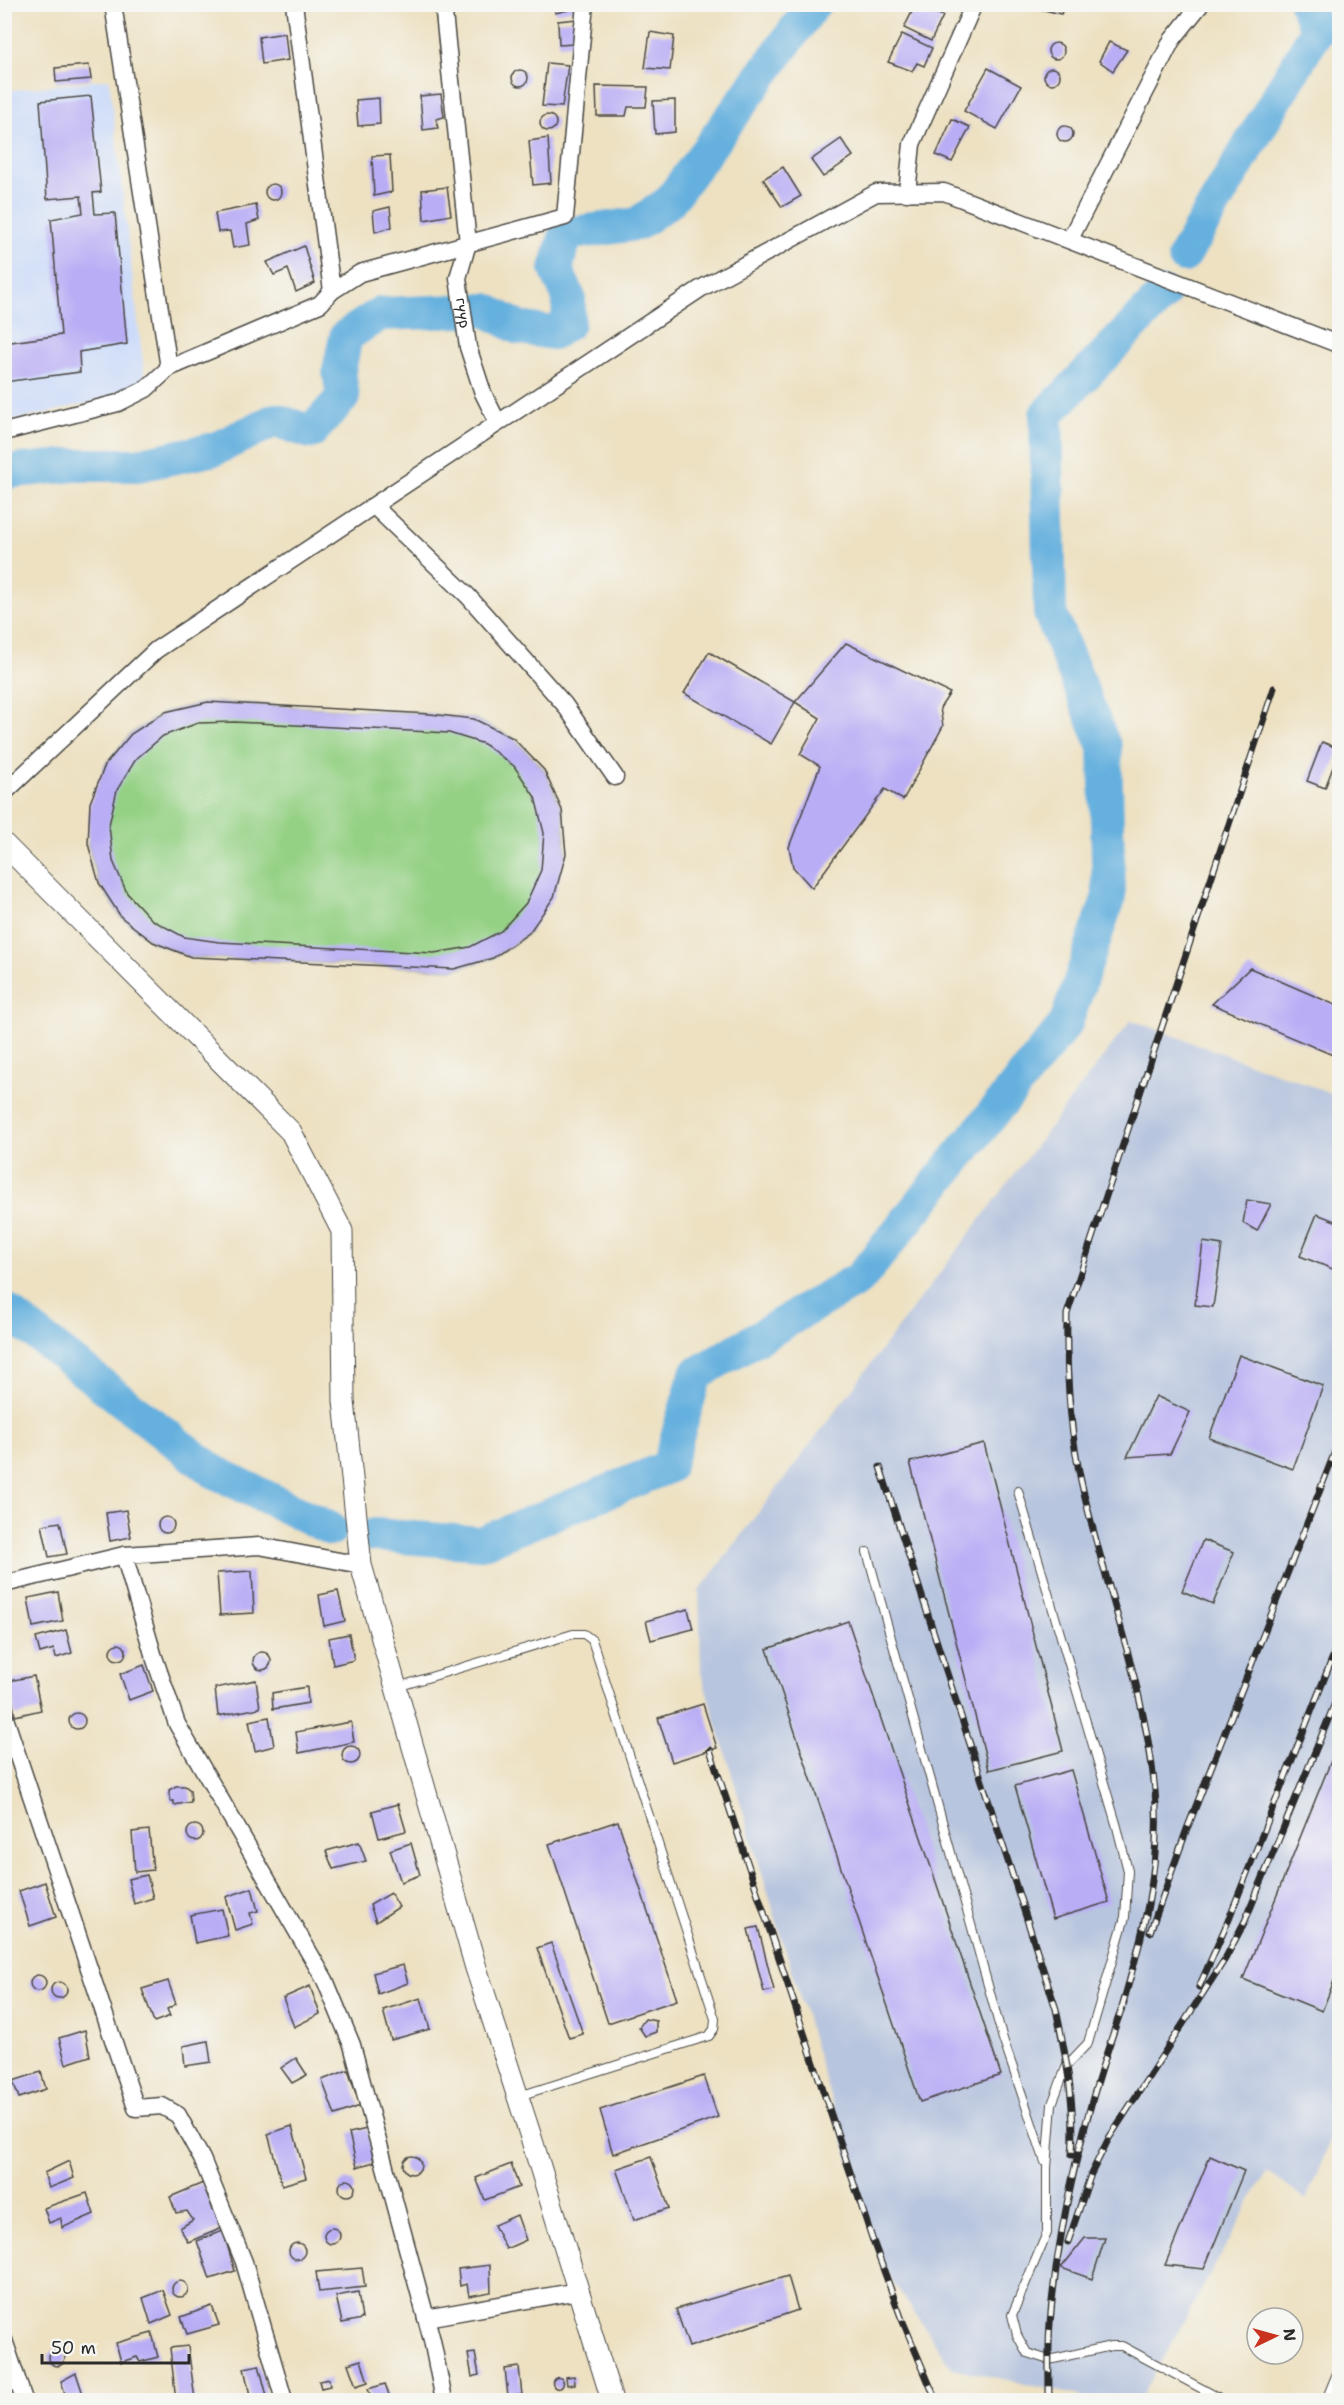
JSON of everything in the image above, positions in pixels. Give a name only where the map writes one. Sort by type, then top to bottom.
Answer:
[{"type":"street","points":[[113,4],[169,368]]},
{"type":"street","points":[[294,4],[333,291]]},
{"type":"street","points":[[443,4],[468,243]]},
{"type":"street","points":[[4,432],[118,403],[146,389],[169,368],[320,304],[333,291],[360,273],[565,217],[585,4]]},
{"type":"street","points":[[907,193],[912,144],[974,4]]},
{"type":"street","points":[[1070,238],[1172,40],[1201,4]]},
{"type":"street","points":[[4,793],[156,650],[700,289],[876,193],[944,192],[1070,238],[1340,345]]},
{"type":"street","name":"гүүр","points":[[468,243],[459,278],[468,347],[483,393],[498,423]]},
{"type":"street","points":[[374,506],[468,596],[549,687],[564,704],[615,777]]},
{"type":"street","points":[[4,844],[291,1131],[342,1231],[344,1401],[361,1565],[476,1968],[612,2400]]},
{"type":"street","points":[[4,1584],[124,1556],[259,1546],[361,1565]]},
{"type":"street","points":[[124,1556],[153,1654],[177,1724],[325,1980],[352,2045],[426,2318],[444,2400]]},
{"type":"street","points":[[4,1715],[136,2108],[162,2106],[178,2115],[202,2159],[244,2262],[284,2400]]},
{"type":"street","points":[[426,2318],[578,2291]]},
{"type":"street","points":[[4,2340],[24,2400]]},
{"type":"lane","points":[[1018,1491],[1128,1871],[1125,1917],[1088,2043],[1067,2065],[1052,2104],[1047,2168],[1047,2233],[1012,2314],[1017,2335],[1027,2353],[1049,2360],[1111,2346],[1122,2346],[1223,2400]]},
{"type":"lane","points":[[867,1552],[1003,2039],[1047,2168]]},
{"type":"lane","points":[[396,1687],[573,1634],[584,1634],[592,1640],[715,2019],[714,2029],[709,2036],[518,2096]]},
{"type":"lane","points":[[1326,2400],[1340,2366]]},
{"type":"shaded area","points":[[109,79],[146,389],[5,423],[5,91]]},
{"type":"shaded area","points":[[1131,1020],[1339,1096],[1339,2119],[1306,2200],[1267,2172],[1140,2400],[1098,2400],[952,2368],[881,2264],[701,1673],[699,1591]]},
{"type":"green space","points":[[208,702],[430,714],[474,719],[513,738],[544,770],[562,810],[566,854],[529,933],[493,958],[454,969],[191,957],[153,942],[121,917],[99,883],[88,844],[105,765],[131,734],[165,712]]},
{"type":"building","points":[[555,4],[578,4],[578,8],[555,13]]},
{"type":"building","points":[[916,4],[943,16],[931,41],[904,28]]},
{"type":"building","points":[[1037,4],[1065,4],[1061,14],[1036,8]]},
{"type":"building","points":[[577,19],[575,44],[559,45],[558,21]]},
{"type":"building","points":[[650,32],[674,36],[670,70],[645,68]]},
{"type":"building","points":[[285,33],[288,60],[262,64],[259,37]]},
{"type":"building","points":[[902,34],[932,48],[924,66],[917,63],[912,71],[888,62]]},
{"type":"building","points":[[1109,42],[1127,50],[1113,71],[1099,61]]},
{"type":"building","points":[[1053,43],[1059,43],[1064,51],[1062,57],[1053,59],[1048,54],[1048,48]]},
{"type":"building","points":[[547,63],[568,65],[562,107],[542,106]]},
{"type":"building","points":[[89,65],[91,79],[56,82],[55,68]]},
{"type":"building","points":[[988,68],[1021,86],[997,129],[964,111]]},
{"type":"building","points":[[1049,68],[1055,68],[1060,76],[1058,82],[1049,84],[1044,79],[1044,73]]},
{"type":"building","points":[[517,70],[523,70],[528,78],[526,84],[517,86],[512,81],[512,75]]},
{"type":"building","points":[[596,86],[648,87],[646,107],[628,107],[626,116],[597,116]]},
{"type":"building","points":[[441,94],[444,117],[436,119],[438,128],[423,130],[420,96]]},
{"type":"building","points":[[91,96],[101,192],[93,193],[95,214],[115,213],[127,344],[79,352],[80,372],[4,382],[4,343],[61,335],[51,219],[83,213],[81,196],[47,199],[40,101]]},
{"type":"building","points":[[379,98],[380,124],[358,126],[356,100]]},
{"type":"building","points":[[675,100],[675,132],[655,134],[653,101]]},
{"type":"building","points":[[545,115],[551,115],[556,123],[554,129],[545,131],[540,126],[540,120]]},
{"type":"building","points":[[952,119],[970,127],[952,162],[936,155]]},
{"type":"building","points":[[1062,126],[1068,126],[1073,134],[1071,140],[1062,142],[1057,137],[1057,131]]},
{"type":"building","points":[[548,138],[551,183],[533,185],[529,141]]},
{"type":"building","points":[[841,139],[853,156],[823,177],[811,160]]},
{"type":"building","points":[[390,155],[392,192],[374,196],[372,156]]},
{"type":"building","points":[[783,167],[801,196],[782,207],[763,179]]},
{"type":"building","points":[[270,184],[276,184],[281,192],[279,198],[270,200],[265,195],[265,189]]},
{"type":"building","points":[[447,187],[451,215],[424,220],[422,190]]},
{"type":"building","points":[[256,205],[259,220],[247,224],[250,245],[233,248],[230,231],[218,232],[215,213]]},
{"type":"building","points":[[390,207],[392,227],[375,232],[373,211]]},
{"type":"building","points":[[304,246],[315,283],[296,292],[288,269],[274,275],[267,262]]},
{"type":"building","points":[[846,643],[950,693],[940,708],[943,726],[903,800],[885,789],[812,888],[793,867],[789,847],[820,766],[800,754],[820,718],[795,702]]},
{"type":"building","points":[[709,652],[795,702],[771,744],[684,693]]},
{"type":"building","points":[[208,702],[430,714],[474,719],[513,738],[544,770],[562,810],[566,854],[554,897],[529,933],[493,958],[454,969],[191,957],[153,942],[121,917],[99,883],[88,844],[90,803],[105,765],[131,734],[165,712]],"holes":[[[235,722],[449,733],[484,744],[514,766],[535,797],[544,833],[541,870],[526,903],[501,931],[470,947],[434,953],[219,942],[184,937],[152,920],[127,893],[113,861],[109,825],[117,790],[136,759],[163,736],[198,723]]]},
{"type":"building","points":[[1322,742],[1340,749],[1325,788],[1307,781]]},
{"type":"building","points":[[1250,968],[1340,1007],[1340,1058],[1212,1004]]},
{"type":"building","points":[[1247,1200],[1271,1204],[1257,1231],[1243,1223]]},
{"type":"building","points":[[1317,1214],[1340,1223],[1340,1272],[1300,1256]]},
{"type":"building","points":[[1203,1242],[1222,1245],[1213,1307],[1195,1305]]},
{"type":"building","points":[[1239,1355],[1323,1386],[1293,1469],[1209,1438]]},
{"type":"building","points":[[1156,1396],[1190,1412],[1170,1454],[1127,1457]]},
{"type":"building","points":[[984,1443],[1063,1751],[989,1770],[910,1462]]},
{"type":"building","points":[[126,1510],[131,1537],[110,1541],[106,1513]]},
{"type":"building","points":[[163,1517],[169,1517],[174,1525],[172,1531],[163,1533],[158,1528],[158,1522]]},
{"type":"building","points":[[60,1522],[67,1554],[49,1557],[42,1525]]},
{"type":"building","points":[[1203,1540],[1234,1552],[1213,1604],[1182,1591]]},
{"type":"building","points":[[252,1571],[254,1613],[220,1615],[217,1573]]},
{"type":"building","points":[[338,1591],[345,1621],[324,1626],[319,1595]]},
{"type":"building","points":[[58,1592],[63,1621],[33,1627],[28,1598]]},
{"type":"building","points":[[688,1609],[693,1629],[651,1640],[646,1621]]},
{"type":"building","points":[[848,1621],[1001,2075],[920,2102],[767,1649]]},
{"type":"building","points":[[66,1630],[72,1653],[56,1658],[54,1649],[40,1653],[36,1638]]},
{"type":"building","points":[[349,1634],[354,1660],[333,1665],[329,1638]]},
{"type":"building","points":[[115,1644],[121,1644],[126,1652],[124,1658],[115,1660],[110,1655],[110,1649]]},
{"type":"building","points":[[262,1652],[268,1655],[271,1661],[268,1667],[262,1670],[256,1667],[253,1661],[256,1655]]},
{"type":"building","points":[[144,1665],[153,1691],[129,1700],[120,1674]]},
{"type":"building","points":[[34,1676],[41,1710],[15,1716],[9,1681]]},
{"type":"building","points":[[256,1680],[260,1708],[218,1716],[215,1688]]},
{"type":"building","points":[[307,1687],[308,1703],[273,1709],[272,1693]]},
{"type":"building","points":[[703,1704],[717,1748],[672,1762],[658,1718]]},
{"type":"building","points":[[74,1713],[80,1713],[85,1721],[83,1727],[74,1729],[69,1724],[69,1718]]},
{"type":"building","points":[[269,1717],[274,1746],[255,1751],[249,1721]]},
{"type":"building","points":[[351,1722],[354,1742],[299,1753],[296,1732]]},
{"type":"building","points":[[1339,1741],[1340,1966],[1322,2011],[1243,1979]]},
{"type":"building","points":[[351,1746],[357,1749],[360,1755],[357,1761],[351,1764],[345,1761],[342,1755],[345,1749]]},
{"type":"building","points":[[1071,1770],[1109,1902],[1053,1919],[1015,1786]]},
{"type":"building","points":[[176,1786],[185,1786],[190,1790],[191,1802],[174,1805],[174,1801],[170,1801],[169,1790]]},
{"type":"building","points":[[398,1804],[406,1831],[379,1838],[372,1811]]},
{"type":"building","points":[[618,1821],[677,2000],[608,2023],[549,1844]]},
{"type":"building","points":[[192,1825],[198,1825],[203,1833],[201,1839],[192,1841],[187,1836],[187,1830]]},
{"type":"building","points":[[149,1830],[153,1870],[135,1872],[132,1832]]},
{"type":"building","points":[[359,1842],[366,1861],[333,1869],[326,1851]]},
{"type":"building","points":[[411,1843],[420,1875],[401,1882],[390,1850]]},
{"type":"building","points":[[147,1875],[153,1898],[134,1904],[128,1879]]},
{"type":"building","points":[[45,1882],[56,1917],[30,1926],[19,1891]]},
{"type":"building","points":[[252,1888],[258,1911],[250,1913],[253,1924],[235,1930],[226,1897]]},
{"type":"building","points":[[391,1893],[399,1907],[376,1922],[370,1905]]},
{"type":"building","points":[[222,1909],[228,1936],[195,1943],[190,1915]]},
{"type":"building","points":[[758,1927],[774,1990],[764,1992],[748,1929]]},
{"type":"building","points":[[551,1943],[583,2034],[569,2038],[537,1948]]},
{"type":"building","points":[[403,1965],[408,1983],[378,1994],[373,1973]]},
{"type":"building","points":[[35,1975],[41,1975],[46,1983],[44,1989],[35,1991],[30,1986],[30,1980]]},
{"type":"building","points":[[168,1981],[176,2004],[167,2009],[170,2016],[154,2022],[142,1989]]},
{"type":"building","points":[[56,1982],[62,1982],[67,1990],[65,1996],[56,1998],[51,1993],[51,1987]]},
{"type":"building","points":[[310,1986],[320,2014],[294,2027],[283,1998]]},
{"type":"building","points":[[421,1998],[430,2029],[391,2040],[383,2010]]},
{"type":"building","points":[[645,2019],[656,2021],[656,2032],[645,2036],[639,2027]]},
{"type":"building","points":[[85,2030],[90,2056],[66,2064],[59,2038]]},
{"type":"building","points":[[208,2041],[211,2062],[185,2066],[183,2046]]},
{"type":"building","points":[[296,2058],[307,2075],[292,2083],[281,2068]]},
{"type":"building","points":[[348,2070],[360,2106],[335,2115],[322,2080]]},
{"type":"building","points":[[41,2072],[46,2089],[19,2098],[13,2081]]},
{"type":"building","points":[[704,2076],[718,2117],[613,2154],[600,2110]]},
{"type":"building","points":[[292,2126],[306,2178],[282,2185],[268,2134]]},
{"type":"building","points":[[367,2129],[374,2162],[357,2167],[349,2133]]},
{"type":"building","points":[[412,2156],[418,2159],[421,2165],[418,2171],[412,2174],[406,2171],[403,2165],[406,2159]]},
{"type":"building","points":[[1210,2156],[1244,2171],[1204,2269],[1165,2265]]},
{"type":"building","points":[[651,2157],[669,2208],[634,2220],[616,2169]]},
{"type":"building","points":[[69,2161],[74,2178],[49,2188],[44,2173]]},
{"type":"building","points":[[511,2164],[519,2187],[485,2200],[476,2178]]},
{"type":"building","points":[[344,2180],[350,2180],[355,2188],[353,2194],[344,2196],[339,2191],[339,2185]]},
{"type":"building","points":[[203,2183],[213,2210],[218,2208],[225,2227],[188,2242],[180,2228],[193,2220],[187,2211],[176,2213],[170,2197]]},
{"type":"building","points":[[87,2193],[94,2214],[62,2228],[61,2218],[49,2223],[44,2208]]},
{"type":"building","points":[[517,2215],[526,2240],[506,2249],[494,2225]]},
{"type":"building","points":[[329,2228],[335,2228],[340,2236],[338,2242],[329,2244],[324,2239],[324,2233]]},
{"type":"building","points":[[223,2231],[235,2271],[210,2279],[197,2241]]},
{"type":"building","points":[[1085,2238],[1105,2238],[1092,2279],[1061,2268]]},
{"type":"building","points":[[294,2243],[300,2243],[305,2251],[303,2257],[294,2259],[289,2254],[289,2248]]},
{"type":"building","points":[[490,2265],[491,2292],[469,2296],[467,2284],[460,2286],[458,2269]]},
{"type":"building","points":[[362,2268],[365,2287],[319,2292],[316,2272]]},
{"type":"building","points":[[788,2276],[798,2310],[689,2347],[676,2309]]},
{"type":"building","points":[[177,2281],[183,2281],[188,2289],[186,2295],[177,2297],[172,2292],[172,2286]]},
{"type":"building","points":[[163,2290],[172,2315],[151,2324],[143,2298]]},
{"type":"building","points":[[358,2292],[362,2319],[342,2323],[336,2296]]},
{"type":"building","points":[[212,2306],[219,2325],[187,2334],[181,2317]]},
{"type":"building","points":[[152,2333],[158,2357],[140,2362],[137,2357],[121,2362],[116,2343]]},
{"type":"building","points":[[188,2346],[195,2400],[176,2400],[170,2348]]},
{"type":"building","points":[[54,2350],[60,2350],[65,2358],[63,2364],[54,2366],[49,2361],[49,2355]]},
{"type":"building","points":[[475,2353],[479,2375],[472,2377],[468,2354]]},
{"type":"building","points":[[361,2360],[368,2382],[356,2386],[348,2364]]},
{"type":"building","points":[[259,2365],[267,2396],[251,2400],[244,2368]]},
{"type":"building","points":[[519,2367],[522,2395],[508,2396],[505,2369]]},
{"type":"building","points":[[76,2373],[84,2397],[67,2400],[61,2381]]},
{"type":"building","points":[[574,2376],[575,2384],[567,2385],[566,2377]]},
{"type":"building","points":[[558,2377],[564,2383],[558,2389],[552,2383]]},
{"type":"building","points":[[329,2379],[330,2386],[321,2388],[319,2381]]},
{"type":"building","points":[[385,2384],[391,2400],[372,2400],[368,2389]]},
{"type":"waterway","points":[[4,472],[74,465],[137,465],[215,449],[275,420],[311,432],[343,397],[339,371],[346,336],[380,314],[486,310],[519,328],[553,333],[568,323],[569,298],[556,269],[566,234],[637,224],[669,202],[814,4]]},
{"type":"waterway","points":[[1184,256],[1317,30],[1306,4]]},
{"type":"waterway","points":[[375,1535],[481,1543],[668,1467],[696,1374],[860,1278],[1066,1023],[1109,896],[1105,748],[1050,613],[1046,415],[1164,294]]},
{"type":"waterway","points":[[4,1309],[213,1471],[331,1529]]},
{"type":"railway","points":[[1121,2010],[1143,1929],[1153,1875],[1156,1847],[1155,1791],[1150,1751],[1133,1673],[1090,1520],[1077,1460],[1069,1398],[1067,1314],[1274,688]]},
{"type":"railway","points":[[1150,1932],[1187,1829],[1340,1439]]},
{"type":"railway","points":[[880,1467],[1056,2009],[1067,2063],[1073,2118],[1072,2155]]},
{"type":"railway","points":[[1199,1987],[1226,1926],[1340,1639]]},
{"type":"railway","points":[[1068,2242],[1091,2174],[1109,2138],[1225,1959],[1245,1921],[1340,1691]]},
{"type":"railway","points":[[710,1750],[873,2241],[901,2317],[936,2400]]},
{"type":"railway","points":[[1049,2400],[1050,2323],[1060,2241],[1076,2160],[1098,2080],[1124,2002]]}]
